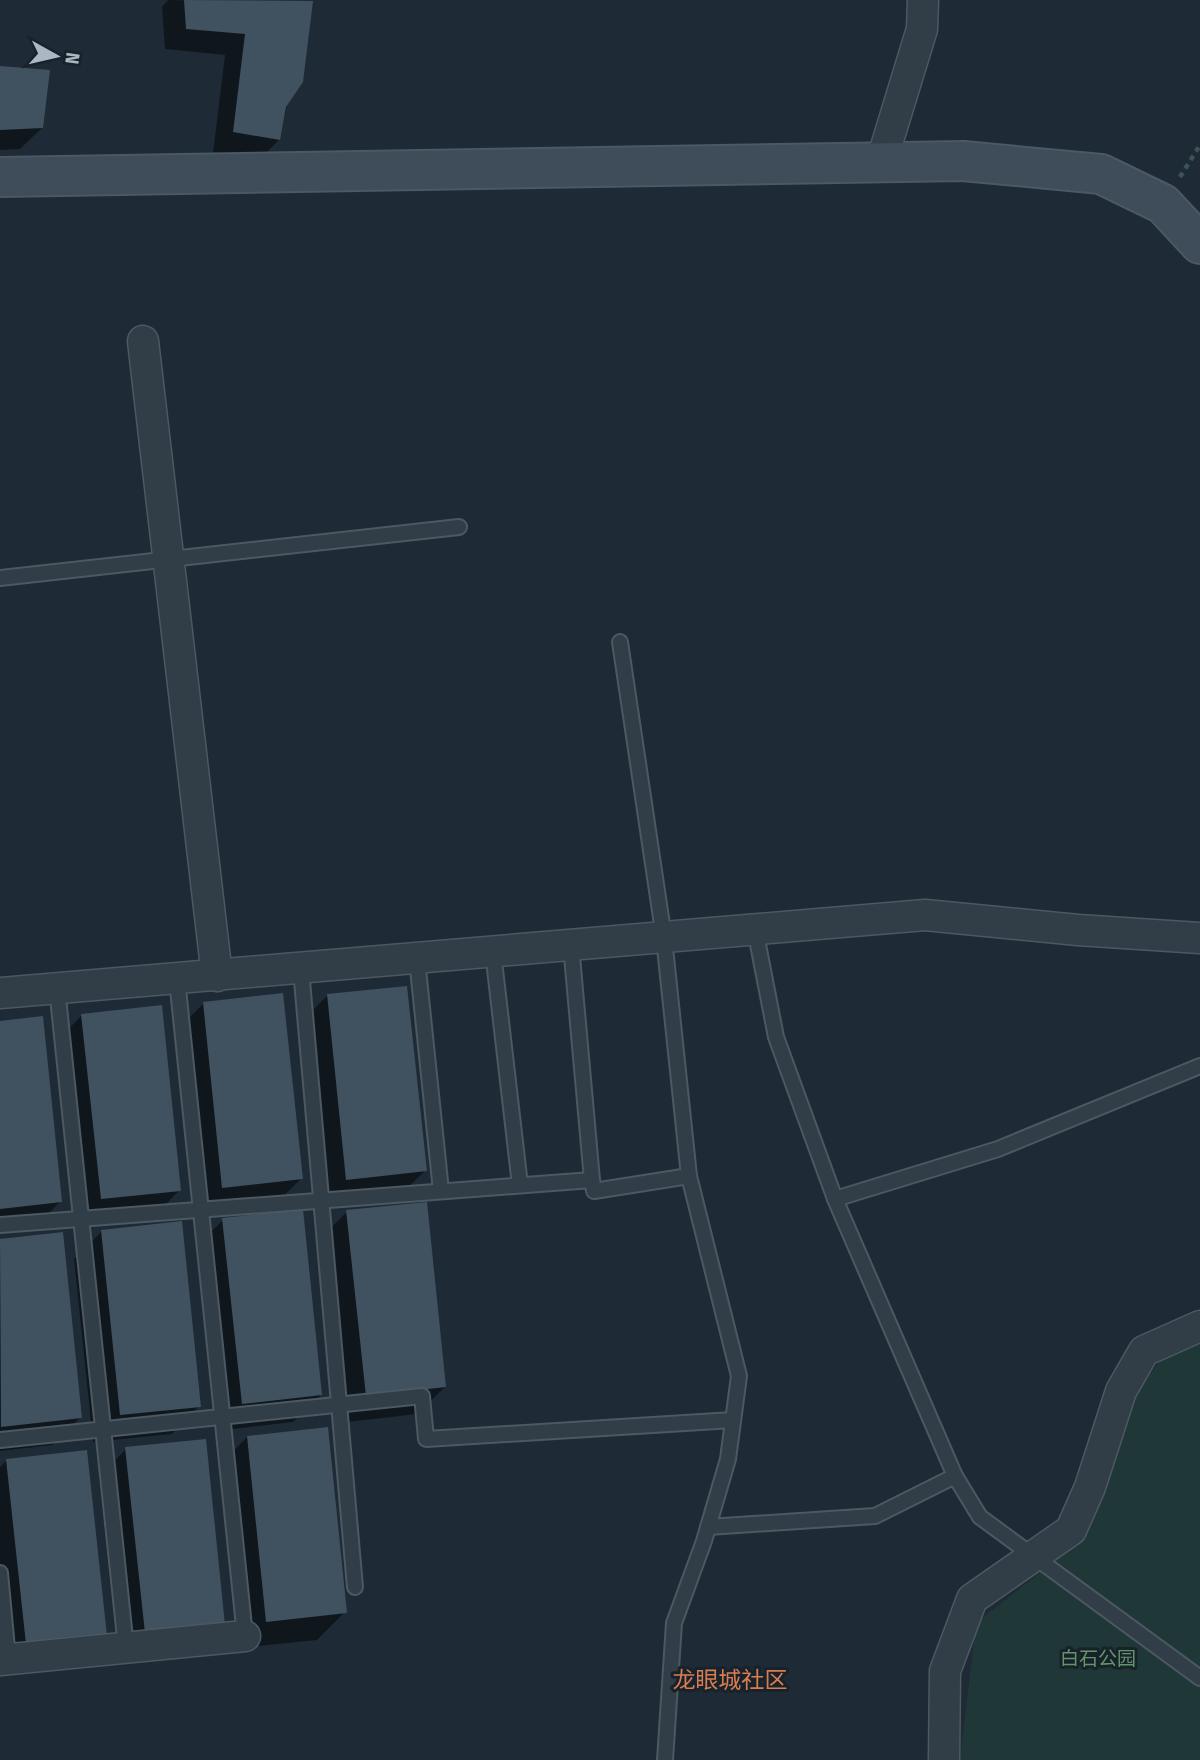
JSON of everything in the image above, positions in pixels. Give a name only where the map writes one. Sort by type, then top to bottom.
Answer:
[{"type":"main road","points":[[0,177],[963,161],[1101,174],[1163,204],[1200,243]]},
{"type":"street","points":[[881,163],[922,29],[923,0]]},
{"type":"street","points":[[143,341],[217,976]]},
{"type":"street","points":[[0,993],[925,915],[1078,930],[1200,938]]},
{"type":"street","points":[[944,1760],[945,1671],[972,1599],[1071,1530],[1090,1487],[1121,1391],[1144,1351],[1200,1326]]},
{"type":"street","points":[[4,1660],[245,1636]]},
{"type":"lane","points":[[0,578],[459,527]]},
{"type":"lane","points":[[620,642],[664,938],[689,1176],[739,1376],[728,1459],[708,1527],[674,1623],[665,1760]]},
{"type":"lane","points":[[755,929],[776,1037],[835,1199],[955,1476],[980,1517],[1033,1559],[1200,1678]]},
{"type":"lane","points":[[571,946],[594,1191],[689,1176]]},
{"type":"lane","points":[[493,952],[520,1185]]},
{"type":"lane","points":[[417,959],[442,1191]]},
{"type":"lane","points":[[301,969],[355,1587]]},
{"type":"lane","points":[[177,979],[245,1636]]},
{"type":"lane","points":[[57,988],[126,1648]]},
{"type":"lane","points":[[835,1199],[999,1149],[1200,1066]]},
{"type":"lane","points":[[0,1225],[592,1180]]},
{"type":"lane","points":[[0,1440],[422,1396],[426,1438],[733,1420]]},
{"type":"lane","points":[[708,1527],[875,1516],[955,1476]]},
{"type":"lane","points":[[0,1573],[4,1660]]},
{"type":"green space","name":"白石公园","points":[[1200,1335],[1200,1760],[960,1760],[976,1623],[1083,1539],[1119,1414],[1170,1348]]},
{"type":"building","points":[[184,0],[313,1],[303,82],[286,107],[280,140],[233,132],[245,34],[186,29]]},
{"type":"building","points":[[0,66],[50,70],[43,128],[0,130]]},
{"type":"building","points":[[407,986],[427,1171],[346,1180],[327,994]]},
{"type":"building","points":[[283,993],[303,1179],[222,1188],[203,1002]]},
{"type":"building","points":[[162,1005],[181,1191],[101,1199],[81,1014]]},
{"type":"building","points":[[43,1016],[62,1202],[0,1209],[0,1021]]},
{"type":"building","points":[[427,1202],[446,1387],[366,1396],[346,1210]]},
{"type":"building","points":[[303,1209],[322,1395],[242,1404],[222,1218]]},
{"type":"building","points":[[182,1221],[201,1407],[120,1415],[101,1230]]},
{"type":"building","points":[[63,1232],[82,1418],[1,1427],[0,1239]]},
{"type":"building","points":[[328,1427],[347,1613],[266,1622],[247,1436]]},
{"type":"building","points":[[206,1439],[225,1625],[145,1633],[125,1447]]},
{"type":"building","points":[[87,1450],[107,1636],[26,1644],[6,1459]]},
{"type":"district","name":"龙眼城社区","points":[[730,1680]]}]
